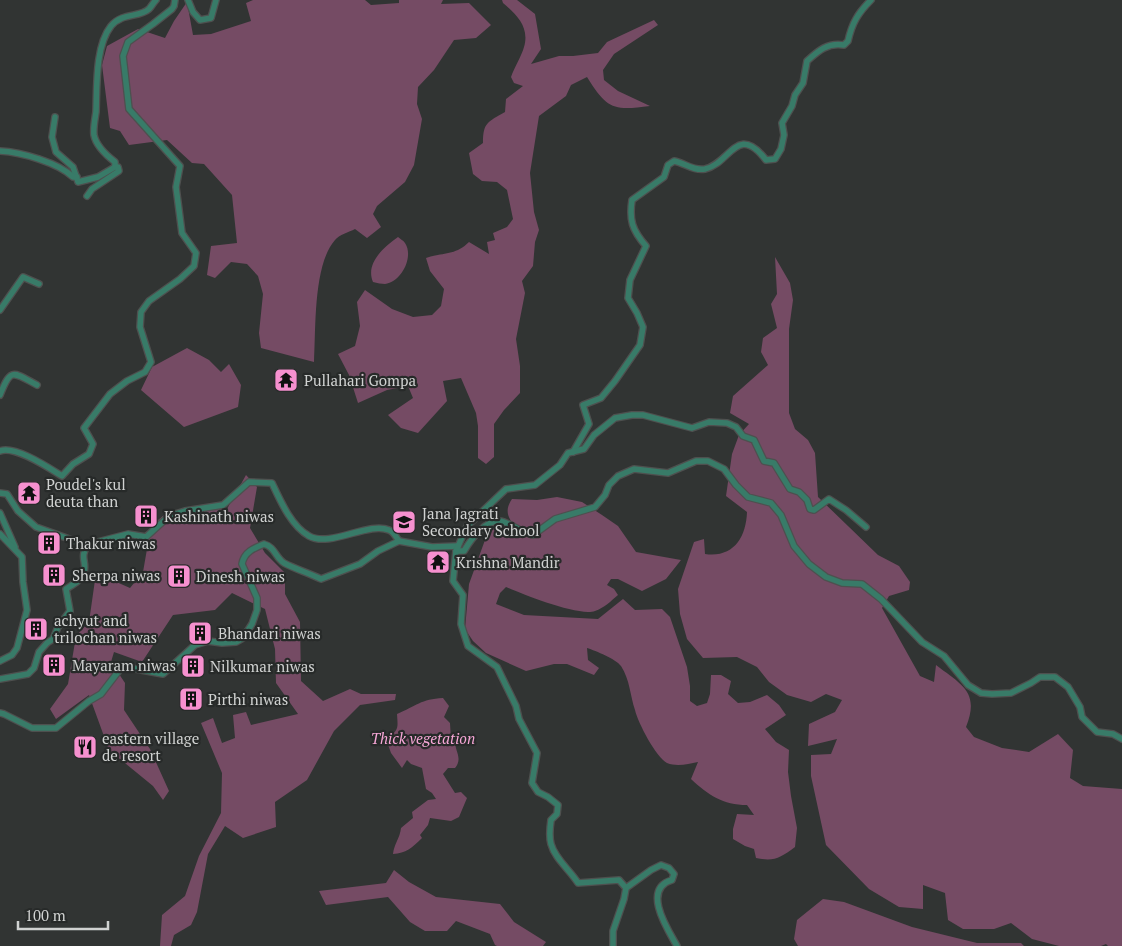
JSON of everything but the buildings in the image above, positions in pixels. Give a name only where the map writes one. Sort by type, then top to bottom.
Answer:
[{"type":"street","points":[[87,196],[96,186],[119,171],[118,167],[115,167],[115,162],[104,153],[94,134],[96,85],[100,57],[110,27],[127,15],[148,10],[156,0]]},
{"type":"street","points":[[0,451],[17,452],[62,476],[73,464],[89,454],[93,444],[84,428],[110,394],[127,381],[145,372],[151,362],[140,327],[141,312],[149,301],[180,279],[194,266],[196,253],[182,233],[178,205],[176,187],[180,166],[129,109],[123,56],[128,42],[172,9],[175,0]]},
{"type":"street","points":[[188,0],[193,12],[200,20],[211,18],[216,0]]},
{"type":"street","points":[[572,453],[589,424],[583,404],[601,398],[640,345],[643,327],[628,298],[630,280],[646,246],[633,227],[630,214],[632,200],[664,177],[668,165],[674,161],[695,169],[704,169],[713,166],[732,148],[745,145],[752,146],[758,150],[766,160],[775,159],[781,149],[784,135],[782,123],[789,114],[795,95],[803,82],[807,61],[826,46],[844,45],[848,41],[855,18],[871,0]]},
{"type":"street","points":[[55,117],[52,137],[56,152],[73,167],[78,182],[93,179],[115,167]]},
{"type":"street","points":[[0,151],[24,154],[66,169],[73,177],[77,177]]},
{"type":"street","points":[[0,310],[23,277],[39,284]]},
{"type":"street","points":[[0,395],[6,379],[11,375],[18,374],[37,385]]},
{"type":"street","points":[[626,888],[619,880],[578,883],[562,863],[550,843],[551,820],[557,814],[558,805],[538,792],[532,783],[537,753],[519,719],[516,706],[497,668],[468,646],[461,624],[464,595],[453,581],[457,550],[467,526],[506,489],[535,485],[560,465],[568,453],[584,449],[594,435],[615,418],[643,414],[692,428],[709,422],[727,423],[736,427],[743,436],[754,440],[764,461],[774,463],[790,489],[799,492],[807,500],[810,508],[814,510],[829,499],[866,527]]},
{"type":"street","points":[[0,713],[32,728],[56,728],[89,701],[101,694],[121,668],[125,667],[163,674],[195,646],[208,641],[236,642],[243,638],[252,624],[257,610],[257,598],[242,564],[246,553],[264,544],[269,545],[284,563],[321,578],[360,564],[378,551],[399,541],[464,551],[472,538],[491,522],[501,521],[520,531],[533,534],[555,520],[595,507],[605,495],[609,485],[618,476],[634,469],[668,473],[696,461],[708,461],[724,469],[748,497],[771,503],[781,515],[794,546],[809,564],[826,577],[842,583],[862,584],[881,598],[922,642],[944,656],[966,684],[981,693],[1011,693],[1040,677],[1054,677],[1068,687],[1080,707],[1082,717],[1096,732],[1113,734],[1122,739]]},
{"type":"street","points":[[0,493],[7,494],[18,511],[36,527],[88,544],[128,534],[146,537],[169,516],[185,511],[223,505],[249,482],[272,483],[287,512],[307,535],[315,538],[334,538],[372,529],[387,529],[394,533],[399,541]]},
{"type":"street","points":[[0,513],[16,551]]},
{"type":"street","points":[[0,534],[22,558],[22,582],[26,593],[27,610],[17,648],[12,655],[0,661]]},
{"type":"street","points":[[0,679],[28,674],[34,668],[39,652],[53,639],[58,627],[70,611],[66,589],[79,580],[84,573],[83,552],[88,544]]},
{"type":"street","points":[[613,946],[613,931],[626,888],[651,870],[662,865],[669,868],[674,874],[672,880],[662,885],[659,891],[659,912],[677,946]]},
{"type":"green space","points":[[253,0],[365,0],[371,5],[399,3],[399,0],[443,0],[441,4],[469,3],[491,25],[476,38],[454,40],[434,70],[418,87],[417,104],[422,119],[414,165],[405,182],[377,206],[373,214],[381,227],[367,238],[355,229],[335,240],[328,251],[319,281],[314,362],[261,348],[259,333],[263,294],[258,276],[247,264],[231,262],[215,278],[207,275],[211,246],[237,243],[232,195],[204,164],[192,163],[167,140],[129,145],[120,131],[110,128],[102,65],[107,46],[138,29],[165,38],[187,2],[193,35],[211,34],[251,21],[246,3]]},
{"type":"green space","points":[[502,0],[517,0],[535,14],[541,49],[531,64],[559,56],[598,53],[607,42],[654,20],[658,25],[614,54],[603,70],[604,80],[618,91],[650,106],[627,108],[612,105],[600,96],[587,77],[571,85],[566,96],[539,116],[530,173],[534,212],[539,230],[535,242],[533,266],[522,281],[525,293],[516,339],[520,366],[520,393],[494,424],[494,457],[486,464],[478,458],[476,413],[461,378],[443,381],[447,401],[418,433],[401,428],[388,415],[413,398],[408,386],[387,390],[358,403],[349,375],[338,354],[355,346],[360,326],[357,302],[365,290],[392,309],[413,317],[432,315],[441,306],[444,289],[430,271],[426,258],[454,252],[469,242],[489,254],[487,242],[495,240],[493,233],[507,227],[513,219],[507,190],[497,182],[482,181],[473,174],[469,153],[483,143],[485,127],[488,123],[505,112],[506,99],[523,86],[514,83],[511,77],[523,50],[525,33],[521,22]]},
{"type":"green space","points":[[398,237],[407,248],[408,255],[405,268],[397,279],[391,282],[385,284],[373,282],[372,268],[377,256]]},
{"type":"green space","points":[[775,257],[790,283],[793,300],[789,329],[789,413],[795,429],[808,440],[815,453],[818,497],[878,555],[899,566],[910,582],[909,590],[889,596],[882,608],[920,676],[934,682],[936,665],[961,684],[970,697],[970,715],[966,727],[974,737],[1002,748],[1029,752],[1058,734],[1073,750],[1070,778],[1083,786],[1122,789],[1122,946],[1108,946],[1106,944],[1101,946],[1059,946],[1032,939],[1011,923],[994,929],[963,929],[948,920],[945,893],[923,885],[923,909],[899,907],[869,889],[826,845],[811,776],[811,755],[831,754],[837,739],[808,746],[809,724],[835,712],[842,700],[826,694],[811,702],[787,695],[769,682],[757,667],[737,657],[703,658],[687,639],[680,614],[678,589],[694,542],[704,539],[705,554],[723,553],[736,544],[744,530],[747,512],[726,496],[732,454],[739,435],[749,424],[730,413],[733,396],[768,365],[761,352],[763,338],[777,328],[771,304],[777,294]]},
{"type":"green space","points":[[187,348],[209,360],[221,372],[229,364],[241,385],[238,407],[184,427],[141,390],[152,367]]},
{"type":"green space","points":[[246,475],[257,487],[250,528],[265,553],[285,573],[285,594],[300,622],[301,681],[323,701],[350,689],[361,694],[396,694],[395,700],[360,705],[334,731],[307,780],[275,802],[276,827],[243,838],[225,826],[208,854],[197,912],[191,925],[174,935],[171,946],[160,946],[162,915],[185,896],[199,856],[221,813],[222,773],[201,723],[213,718],[222,743],[235,738],[233,715],[246,712],[251,725],[298,714],[276,683],[275,649],[265,609],[232,593],[215,610],[173,615],[142,662],[114,652],[111,662],[125,683],[124,710],[150,749],[169,791],[163,800],[153,786],[109,750],[89,695],[56,719],[50,709],[68,684],[76,636],[89,622],[96,573],[130,588],[143,572],[151,526],[164,515],[194,506],[227,509]]},
{"type":"green space","points":[[557,497],[582,502],[618,526],[636,552],[681,560],[666,579],[642,591],[618,579],[611,579],[607,585],[614,589],[618,595],[595,611],[587,612],[564,608],[506,587],[500,593],[496,604],[524,615],[598,619],[623,599],[635,610],[662,609],[670,617],[687,667],[690,701],[697,706],[707,703],[710,694],[711,675],[721,675],[731,681],[728,694],[738,703],[750,702],[767,695],[779,705],[786,715],[765,729],[776,742],[789,750],[788,772],[797,828],[795,847],[785,854],[768,860],[756,858],[754,849],[733,839],[733,829],[737,814],[754,815],[747,805],[723,801],[697,785],[691,779],[698,762],[675,765],[663,760],[644,731],[633,704],[626,677],[621,666],[615,661],[587,648],[588,660],[599,668],[594,675],[567,664],[554,664],[526,671],[486,653],[473,641],[465,629],[469,584],[485,540],[493,528],[505,527],[515,532],[516,528],[508,514],[508,507],[512,499],[537,500]]},
{"type":"green space","name":"Thick vegetation","points":[[443,698],[449,706],[444,717],[450,723],[451,740],[455,741],[459,758],[455,768],[448,768],[443,774],[455,793],[461,792],[467,798],[459,817],[451,821],[430,818],[428,825],[420,835],[422,838],[418,842],[405,851],[393,854],[401,828],[413,818],[412,812],[428,800],[436,799],[426,789],[422,768],[411,764],[407,760],[402,768],[391,753],[386,739],[397,729],[397,714],[424,701]]},
{"type":"green space","points":[[394,870],[409,882],[436,897],[500,904],[514,922],[546,942],[543,946],[497,946],[490,934],[456,921],[447,931],[425,931],[410,922],[388,897],[326,905],[319,891],[386,883]]},
{"type":"green space","points":[[823,899],[844,902],[912,927],[977,943],[1021,943],[1024,946],[798,946],[794,939],[797,920]]},
{"type":"place","name":"Pullahari Gompa","points":[[286,380]]},
{"type":"place","name":"Poudel's kul deuta than","points":[[29,493]]},
{"type":"place","name":"Kashinath niwas","points":[[146,516]]},
{"type":"place","name":"Jana Jagrati Secondary School","points":[[404,522]]},
{"type":"place","name":"Thakur niwas","points":[[49,543]]},
{"type":"place","name":"Krishna Mandir","points":[[438,562]]},
{"type":"place","name":"Sherpa niwas","points":[[54,575]]},
{"type":"place","name":"Dinesh niwas","points":[[179,576]]},
{"type":"place","name":"achyut and trilochan niwas","points":[[36,629]]},
{"type":"place","name":"Bhandari niwas","points":[[200,633]]},
{"type":"place","name":"Mayaram niwas","points":[[54,665]]},
{"type":"place","name":"Nilkumar niwas","points":[[193,666]]},
{"type":"place","name":"Pirthi niwas","points":[[191,699]]},
{"type":"place","name":"eastern village de resort","points":[[85,747]]}]
